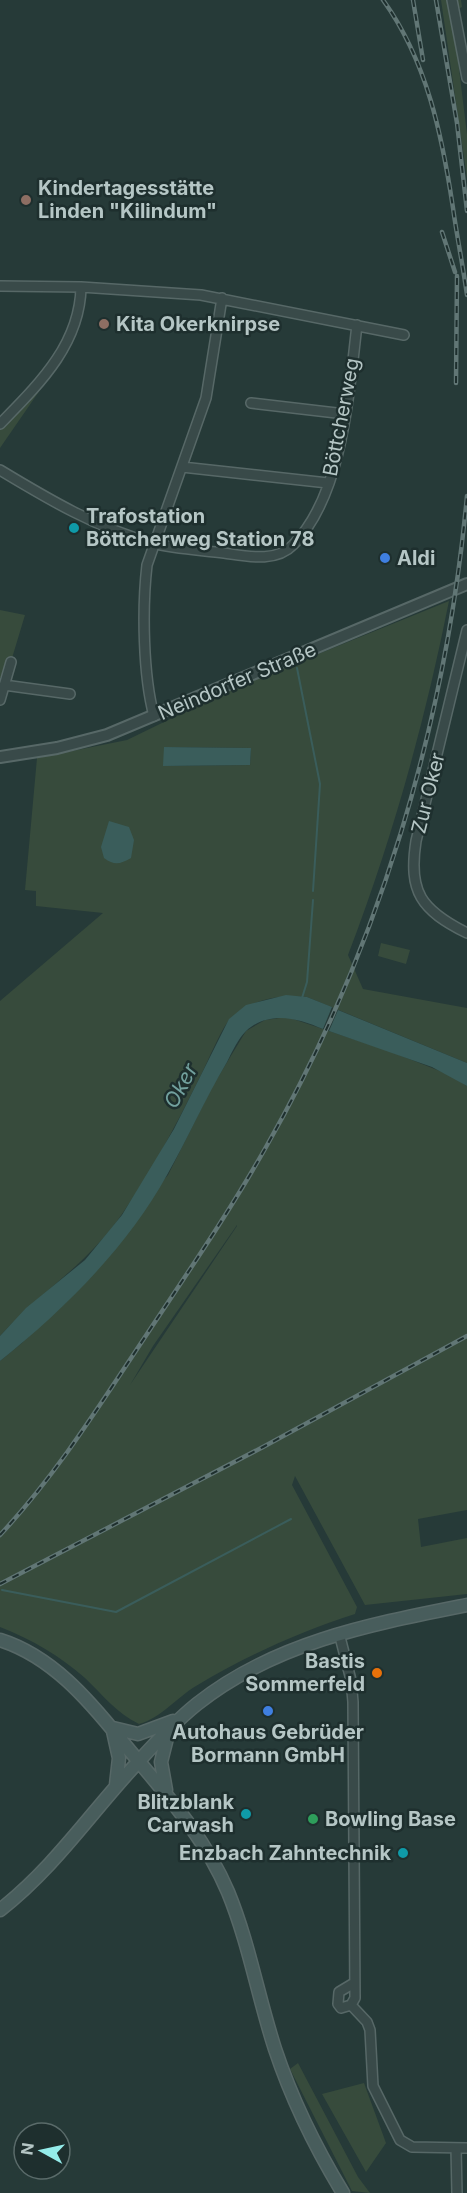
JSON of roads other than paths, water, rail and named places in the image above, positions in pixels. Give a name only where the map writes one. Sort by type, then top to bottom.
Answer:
[{"type":"main road","points":[[0,1910],[56,1859],[116,1787],[183,1715],[215,1691],[260,1664],[306,1643],[339,1633],[467,1605]]},
{"type":"main road","points":[[0,1640],[25,1649],[67,1680],[111,1727],[197,1832],[227,1891],[240,1923],[275,2049],[296,2106],[343,2193]]},
{"type":"main road","points":[[111,1727],[138,1734],[183,1715]]},
{"type":"main road","points":[[111,1727],[119,1758],[116,1787]]},
{"type":"main road","points":[[167,1794],[161,1762],[164,1743],[171,1728]]},
{"type":"street","points":[[452,0],[467,78]]},
{"type":"street","points":[[0,286],[81,287],[222,298],[404,335]]},
{"type":"street","points":[[0,424],[63,352],[73,334],[81,306],[81,287]]},
{"type":"street","points":[[154,716],[147,683],[144,586],[153,543],[206,398],[222,298]]},
{"type":"street","name":"Böttcherweg","points":[[0,470],[89,520],[153,543],[255,557],[274,555],[292,546],[302,535],[327,483],[345,414],[357,325]]},
{"type":"street","points":[[251,403],[345,414]]},
{"type":"street","points":[[182,467],[327,483]]},
{"type":"street","name":"Neindorfer Straße","points":[[0,757],[57,748],[107,735],[467,584]]},
{"type":"street","name":"Zur Oker","points":[[467,630],[416,841],[413,868],[415,888],[422,899],[441,918],[467,933]]},
{"type":"street","points":[[0,700],[11,662]]},
{"type":"street","points":[[4,685],[70,694]]},
{"type":"street","points":[[339,1633],[351,1680],[353,1702],[355,1998],[351,2005],[341,2008],[337,1998],[339,1992],[354,1983]]},
{"type":"street","points":[[351,2005],[367,2022],[370,2030],[373,2086],[400,2140],[412,2147],[467,2148]]},
{"type":"street","points":[[456,2148],[457,2193]]},
{"type":"water","points":[[164,747],[251,748],[250,765],[163,766]]},
{"type":"water","points":[[109,821],[129,827],[134,840],[131,858],[121,863],[114,863],[104,858],[101,847]]},
{"type":"water","points":[[286,995],[307,997],[332,1007],[323,1029],[294,1019],[274,1018],[255,1024],[246,1031],[235,1046],[167,1175],[133,1227],[93,1276],[48,1320],[0,1361],[0,1336],[26,1308],[85,1260],[122,1215],[174,1129],[229,1019],[246,1005]]},
{"type":"water","points":[[338,1010],[467,1063],[467,1086],[432,1067],[329,1031]]},
{"type":"waterway","points":[[297,668],[320,784],[313,891]]},
{"type":"waterway","points":[[302,998],[307,982],[313,900]]},
{"type":"waterway","points":[[2,1590],[116,1612],[291,1519]]},
{"type":"railway","points":[[383,0],[398,23],[422,73],[438,126],[467,295]]},
{"type":"railway","points":[[413,0],[423,60]]},
{"type":"railway","points":[[436,0],[457,123],[467,211]]},
{"type":"railway","points":[[442,232],[455,272]]},
{"type":"railway","points":[[456,383],[457,276]]},
{"type":"railway","points":[[0,1535],[41,1488],[78,1438],[223,1218],[266,1147],[306,1071],[342,994],[374,914],[401,832],[424,750],[443,666],[457,581],[467,496]]},
{"type":"railway","points":[[0,1584],[263,1447],[467,1336]]},
{"type":"place","name":"Kindertagesstätte Linden \"Kilindum\"","points":[[26,200]]},
{"type":"place","name":"Kita Okerknirpse","points":[[104,324]]},
{"type":"place","name":"Trafostation Böttcherweg Station 78","points":[[74,528]]},
{"type":"place","name":"Aldi","points":[[385,558]]},
{"type":"place","name":"Bastis Sommerfeld","points":[[377,1673]]},
{"type":"place","name":"Autohaus Gebrüder Bormann GmbH","points":[[268,1711]]},
{"type":"place","name":"Blitzblank Carwash","points":[[246,1814]]},
{"type":"place","name":"Bowling Base","points":[[313,1819]]},
{"type":"place","name":"Enzbach Zahntechnik","points":[[403,1853]]},
{"type":"water label","name":"Oker","points":[[181,1086]]}]
